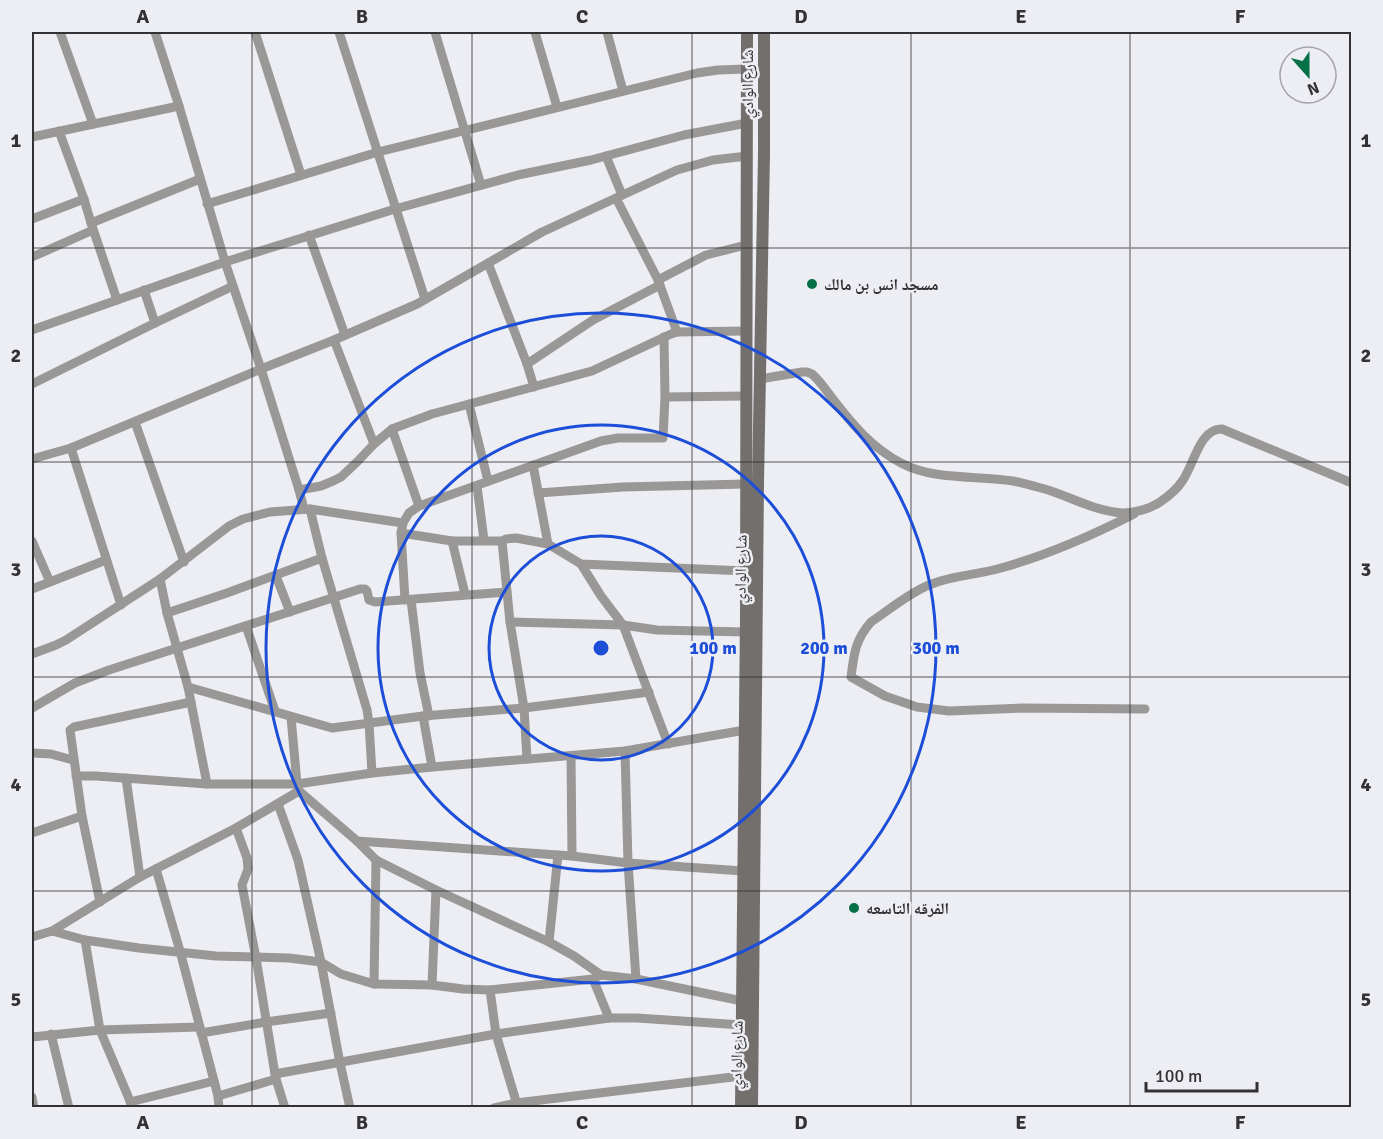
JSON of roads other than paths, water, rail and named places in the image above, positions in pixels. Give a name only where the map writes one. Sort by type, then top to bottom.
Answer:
[{"type":"main road","name":"شارع الوادي","points":[[747,32],[746,632],[752,1107]]},
{"type":"main road","name":"شارع الوادي","points":[[741,1107],[743,872],[758,482],[764,32]]},
{"type":"street","points":[[60,32],[93,124]]},
{"type":"street","points":[[155,32],[225,262],[335,597],[367,710],[372,773]]},
{"type":"street","points":[[255,32],[301,175]]},
{"type":"street","points":[[339,32],[425,299]]},
{"type":"street","points":[[435,32],[481,185]]},
{"type":"street","points":[[535,32],[557,107]]},
{"type":"street","points":[[607,32],[623,91]]},
{"type":"street","points":[[207,204],[378,152],[465,130],[697,73],[747,69]]},
{"type":"street","points":[[32,137],[179,106]]},
{"type":"street","points":[[32,330],[225,262],[395,209],[538,170],[606,156],[684,135],[747,123]]},
{"type":"street","points":[[59,131],[117,300]]},
{"type":"street","points":[[606,156],[619,196],[659,282],[677,332]]},
{"type":"street","points":[[32,459],[71,448],[334,340],[425,299],[542,232],[687,166],[747,156]]},
{"type":"street","points":[[32,257],[92,226],[200,179]]},
{"type":"street","points":[[32,219],[84,199]]},
{"type":"street","points":[[309,235],[345,335]]},
{"type":"street","points":[[527,364],[593,320],[706,255],[747,245]]},
{"type":"street","points":[[488,263],[534,387]]},
{"type":"street","points":[[32,381],[233,286]]},
{"type":"street","points":[[144,290],[155,323]]},
{"type":"street","points":[[299,490],[333,482],[392,429],[432,414],[592,370],[677,332],[746,331]]},
{"type":"street","points":[[432,767],[408,600],[402,528],[409,513],[419,506],[609,439],[663,438],[664,337]]},
{"type":"street","points":[[334,340],[374,444]]},
{"type":"street","points":[[760,379],[802,372],[812,374],[856,428],[879,449],[902,464],[923,471],[948,475],[1014,481],[1049,490],[1100,510],[1124,513],[1142,510]]},
{"type":"street","points":[[665,397],[746,396]]},
{"type":"street","points":[[469,404],[488,482]]},
{"type":"street","points":[[135,422],[184,562]]},
{"type":"street","points":[[392,429],[419,506]]},
{"type":"street","points":[[1145,709],[1022,708],[949,711],[917,707],[885,696],[851,677],[859,637],[871,622],[927,585],[998,569],[1046,554],[1101,531],[1159,502],[1176,488],[1186,475],[1204,438],[1211,430],[1218,429],[1233,433],[1352,483]]},
{"type":"street","points":[[71,448],[121,605]]},
{"type":"street","points":[[533,465],[548,544]]},
{"type":"street","points":[[538,493],[629,486],[746,484]]},
{"type":"street","points":[[477,486],[484,540]]},
{"type":"street","points":[[32,654],[66,640],[121,605],[184,562],[230,526],[243,519],[270,512],[307,509],[402,528],[452,541],[502,541],[516,538],[548,544],[581,564],[623,625],[668,744]]},
{"type":"street","points":[[32,541],[50,582]]},
{"type":"street","points":[[452,541],[465,594]]},
{"type":"street","points":[[502,541],[510,622],[524,708],[527,759]]},
{"type":"street","points":[[167,613],[322,558]]},
{"type":"street","points":[[32,590],[106,560]]},
{"type":"street","points":[[581,564],[746,571]]},
{"type":"street","points":[[276,576],[290,612]]},
{"type":"street","points":[[160,579],[176,648],[188,687],[207,784]]},
{"type":"street","points":[[32,708],[75,683],[109,670],[360,589],[365,589],[369,600],[375,602],[507,592]]},
{"type":"street","points":[[510,622],[746,632]]},
{"type":"street","points":[[246,626],[275,711]]},
{"type":"street","points":[[188,687],[332,728],[649,692]]},
{"type":"street","points":[[100,902],[82,816],[73,760],[71,728],[191,702]]},
{"type":"street","points":[[291,717],[298,788],[376,860],[574,956],[597,977],[609,1018]]},
{"type":"street","points":[[76,776],[298,788],[372,773],[749,738]]},
{"type":"street","points":[[625,751],[627,863],[636,979]]},
{"type":"street","points":[[32,753],[51,754],[73,760]]},
{"type":"street","points":[[571,756],[572,856]]},
{"type":"street","points":[[126,778],[140,877]]},
{"type":"street","points":[[32,937],[52,931],[140,877],[236,828],[278,804],[298,788]]},
{"type":"street","points":[[278,804],[298,860],[350,1107]]},
{"type":"street","points":[[32,831],[82,816]]},
{"type":"street","points":[[236,828],[248,858],[248,869],[242,885],[276,1077],[285,1107]]},
{"type":"street","points":[[357,841],[572,856],[627,863],[743,872]]},
{"type":"street","points":[[549,942],[558,855]]},
{"type":"street","points":[[374,984],[376,860]]},
{"type":"street","points":[[156,869],[180,951],[219,1107]]},
{"type":"street","points":[[432,985],[436,890]]},
{"type":"street","points":[[52,931],[85,940],[139,948],[216,956],[290,958],[321,962],[341,974],[374,984],[432,985],[490,990],[597,977],[636,979],[742,1001]]},
{"type":"street","points":[[85,940],[100,1030],[131,1105],[214,1081]]},
{"type":"street","points":[[490,990],[496,1034],[517,1106]]},
{"type":"street","points":[[32,1037],[100,1030],[200,1030],[332,1013]]},
{"type":"street","points":[[218,1096],[276,1077],[340,1063],[496,1034],[609,1018],[742,1025]]},
{"type":"street","points":[[51,1034],[69,1107]]},
{"type":"street","points":[[494,1107],[517,1106],[741,1076]]},
{"type":"street","points":[[32,1097],[34,1107]]},
{"type":"place","name":"مسجد انس بن مالك","points":[[812,284]]},
{"type":"place","name":"الفرقه التاسعه","points":[[854,908]]}]
